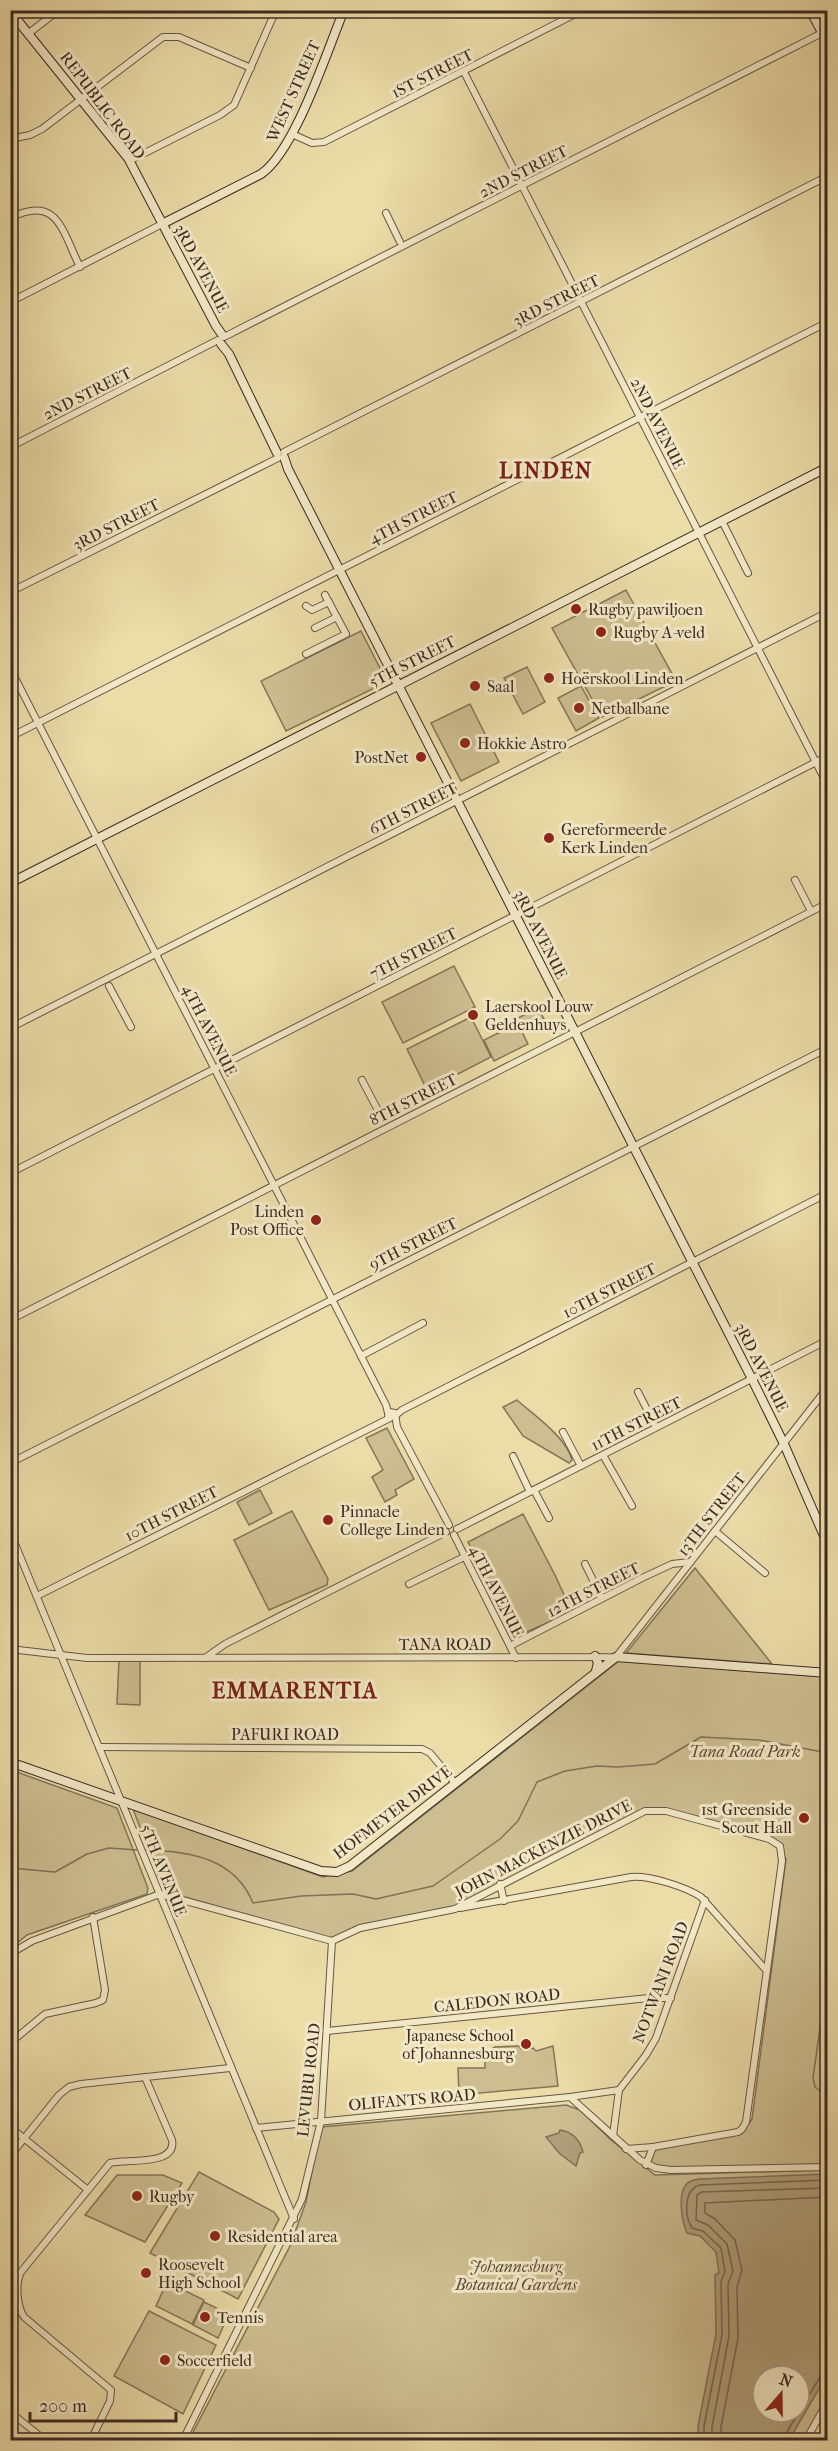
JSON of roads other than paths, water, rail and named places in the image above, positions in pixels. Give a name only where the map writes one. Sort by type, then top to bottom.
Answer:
[{"type":"main road","name":"WEST STREET","points":[[162,224],[263,172],[280,155],[292,134],[344,10]]},
{"type":"main road","name":"REPUBLIC ROAD","points":[[10,11],[129,161],[162,224]]},
{"type":"main road","points":[[810,11],[828,44]]},
{"type":"main road","name":"3RD AVENUE","points":[[162,224],[752,1379],[784,1444],[828,1545]]},
{"type":"main road","name":"5TH STREET","points":[[10,883],[828,467]]},
{"type":"main road","points":[[595,1656],[598,1663],[596,1671]]},
{"type":"main road","name":"HOFMEYER DRIVE","points":[[12,1762],[332,1873],[350,1866],[616,1657]]},
{"type":"main road","name":"TANA ROAD","points":[[616,1657],[828,1674]]},
{"type":"street","points":[[29,33],[59,10]]},
{"type":"street","points":[[129,161],[230,109],[239,96],[276,10]]},
{"type":"street","name":"1ST STREET","points":[[292,134],[314,144],[324,142],[583,10]]},
{"type":"street","name":"2ND STREET","points":[[10,447],[822,33]]},
{"type":"street","points":[[10,139],[30,135],[42,129],[156,42],[167,37],[179,37],[251,68]]},
{"type":"street","name":"2ND AVENUE","points":[[464,72],[828,786]]},
{"type":"street","name":"3RD STREET","points":[[10,592],[828,176]]},
{"type":"street","points":[[10,218],[30,209],[49,213],[57,221],[80,267]]},
{"type":"street","points":[[386,213],[400,242]]},
{"type":"street","points":[[10,302],[162,224]]},
{"type":"street","name":"4TH STREET","points":[[10,737],[828,322]]},
{"type":"street","points":[[723,521],[748,573]]},
{"type":"street","points":[[306,654],[346,634],[325,595]]},
{"type":"street","points":[[306,606],[312,610],[329,602]]},
{"type":"street","name":"6TH STREET","points":[[10,1028],[828,612]]},
{"type":"street","points":[[315,628],[337,617]]},
{"type":"street","name":"4TH AVENUE","points":[[10,668],[449,1525]]},
{"type":"street","name":"7TH STREET","points":[[10,1173],[828,756]]},
{"type":"street","points":[[795,880],[811,911]]},
{"type":"street","name":"8TH STREET","points":[[10,1320],[828,903]]},
{"type":"street","points":[[109,986],[130,1027]]},
{"type":"street","name":"9TH STREET","points":[[10,1463],[828,1048]]},
{"type":"street","points":[[362,1080],[383,1120]]},
{"type":"street","name":"10TH STREET","points":[[37,1596],[828,1193]]},
{"type":"street","points":[[361,1356],[423,1323]]},
{"type":"street","name":"11TH STREET","points":[[455,1532],[828,1340]]},
{"type":"street","name":"13TH STREET","points":[[616,1657],[828,1387]]},
{"type":"street","points":[[638,1392],[656,1427]]},
{"type":"street","points":[[563,1432],[581,1466]]},
{"type":"street","points":[[603,1455],[632,1506]]},
{"type":"street","points":[[513,1456],[549,1518]]},
{"type":"street","points":[[204,1658],[225,1644],[446,1532],[449,1525],[455,1532],[450,1536],[446,1532]]},
{"type":"street","points":[[715,1531],[765,1573]]},
{"type":"street","name":"5TH AVENUE","points":[[10,1532],[294,2219]]},
{"type":"street","name":"4TH AVENUE","points":[[455,1532],[464,1557],[516,1658]]},
{"type":"street","points":[[409,1584],[464,1557]]},
{"type":"street","name":"12TH STREET","points":[[510,1646],[670,1565],[690,1562]]},
{"type":"street","points":[[585,1564],[602,1598]]},
{"type":"street","name":"TANA ROAD","points":[[10,1649],[87,1658],[616,1657]]},
{"type":"street","points":[[10,1747],[12,1762]]},
{"type":"street","name":"PAFURI ROAD","points":[[99,1747],[422,1749],[430,1753],[455,1783]]},
{"type":"street","name":"JOHN MACKENZIE DRIVE","points":[[332,1941],[360,1928],[455,1909],[645,1810],[666,1811],[770,1839],[780,1846],[782,1856],[750,2103],[744,2127],[738,2132],[652,2147],[626,2149]]},
{"type":"street","points":[[455,1909],[636,1877],[690,1890],[705,1900],[767,1971]]},
{"type":"street","points":[[500,1884],[504,1901]]},
{"type":"street","points":[[10,1954],[27,1943],[160,1894],[332,1941]]},
{"type":"street","name":"NOTWANI ROAD","points":[[613,2136],[619,2090],[651,2047],[671,1998],[705,1900]]},
{"type":"street","points":[[10,2043],[45,2014],[103,2000],[105,1990],[93,1917]]},
{"type":"street","name":"LEVUBU ROAD","points":[[183,2440],[294,2219],[304,2193],[321,2121],[332,1941]]},
{"type":"street","name":"CALEDON ROAD","points":[[327,2031],[671,1998]]},
{"type":"street","points":[[10,2156],[59,2095],[69,2087],[230,2068]]},
{"type":"street","points":[[91,2440],[110,2401],[111,2390],[24,2317],[19,2296],[19,2275],[110,2163],[162,2157],[172,2150],[172,2140],[145,2077]]},
{"type":"street","name":"OLIFANTS ROAD","points":[[256,2128],[570,2097],[619,2090]]},
{"type":"street","points":[[570,2097],[626,2149],[646,2164],[671,2170],[828,2167]]},
{"type":"street","points":[[10,2127],[88,2190]]},
{"type":"street","points":[[646,2164],[652,2147]]},
{"type":"street","points":[[806,2440],[828,2401]]},
{"type":"street","points":[[10,2412],[45,2440]]},
{"type":"water","points":[[560,2130],[575,2137],[580,2144],[583,2152],[580,2153],[576,2166],[559,2153],[546,2137],[559,2133]]},
{"type":"water","points":[[827,2174],[827,2375],[811,2402],[811,2364],[751,2364],[751,2424],[798,2424],[789,2440],[698,2440],[698,2426],[716,2334],[715,2275],[719,2273],[716,2252],[700,2236],[687,2233],[683,2222],[682,2192],[689,2182],[699,2179]]},
{"type":"waterway","points":[[145,1850],[178,1852],[209,1860],[235,1876],[253,1903],[301,1896],[353,1894],[376,1899],[433,1886],[500,1839],[518,1821],[537,1782],[565,1771],[597,1766],[655,1764],[701,1737],[759,1740],[828,1753]]},
{"type":"waterway","points":[[10,1868],[55,1872],[87,1854],[109,1848],[137,1850]]},
{"type":"waterway","points":[[825,1949],[824,2000],[813,2078],[815,2087],[828,2097]]},
{"type":"place","name":"Rugby pawiljoen","points":[[576,609]]},
{"type":"place","name":"Rugby A-veld","points":[[601,632]]},
{"type":"place","name":"Hoërskool Linden","points":[[549,678]]},
{"type":"place","name":"Saal","points":[[475,686]]},
{"type":"place","name":"Netbalbane","points":[[579,708]]},
{"type":"place","name":"Hokkie Astro","points":[[465,743]]},
{"type":"place","name":"PostNet","points":[[421,757]]},
{"type":"place","name":"Gereformeerde Kerk Linden","points":[[549,838]]},
{"type":"place","name":"Laerskool Louw Geldenhuys","points":[[473,1015]]},
{"type":"place","name":"Linden Post Office","points":[[316,1220]]},
{"type":"place","name":"Pinnacle College Linden","points":[[328,1520]]},
{"type":"place","name":"1st Greenside Scout Hall","points":[[804,1818]]},
{"type":"place","name":"Japanese School of Johannesburg","points":[[526,2044]]},
{"type":"place","name":"Rugby","points":[[137,2196]]},
{"type":"place","name":"Residential area","points":[[215,2236]]},
{"type":"place","name":"Roosevelt High School","points":[[146,2273]]},
{"type":"place","name":"Tennis","points":[[205,2317]]},
{"type":"place","name":"Soccerfield","points":[[165,2360]]},
{"type":"district","name":"LINDEN","points":[[546,470]]},
{"type":"district","name":"EMMARENTIA","points":[[295,1690]]},
{"type":"park label","name":"Tana Road Park","points":[[745,1751]]},
{"type":"park label","name":"Johannesburg Botanical Gardens","points":[[516,2275]]}]
